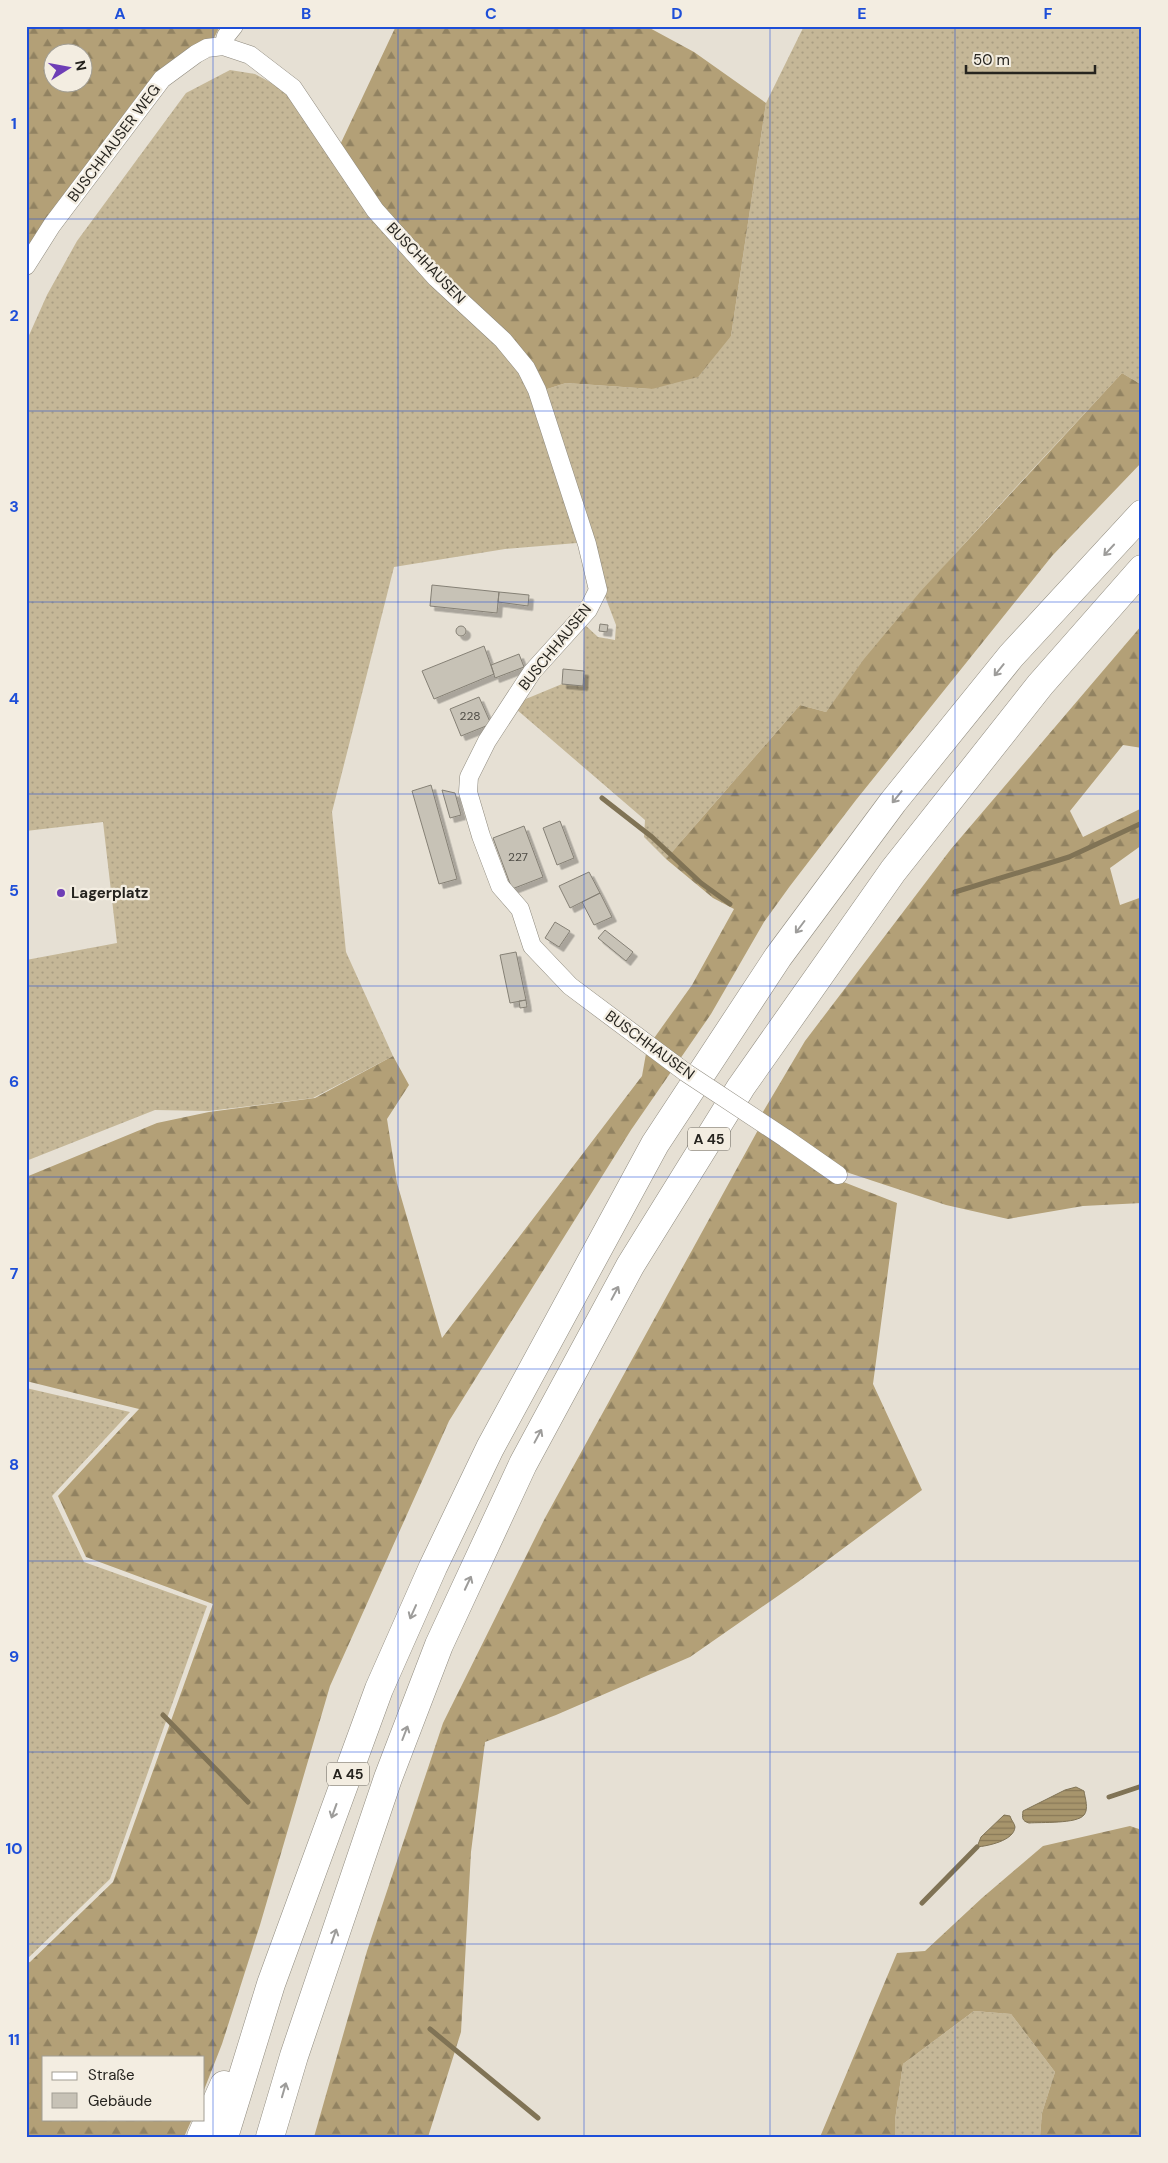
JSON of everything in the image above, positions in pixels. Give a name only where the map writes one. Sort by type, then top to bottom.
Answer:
[{"type":"highway","name":"A 45","points":[[224,2137],[271,1984],[379,1689],[433,1567],[490,1448],[655,1144],[778,957],[893,802],[1011,656],[1142,514]]},
{"type":"highway","name":"A 45","points":[[270,2137],[294,2056],[388,1778],[439,1645],[523,1464],[630,1266],[741,1087],[893,871],[1040,685],[1142,568]]},
{"type":"highway","name":"A 45","points":[[201,2137],[271,1984]]},
{"type":"street","points":[[223,46],[226,36],[234,26]]},
{"type":"street","name":"BUSCHHAUSER WEG","points":[[26,266],[52,225],[162,79],[207,48],[223,46]]},
{"type":"street","name":"BUSCHHAUSEN","points":[[223,46],[250,55],[293,88],[375,210],[436,278],[504,340],[526,368],[537,390],[587,544],[598,590],[588,610],[532,672],[487,741],[469,777],[468,792],[481,836],[500,886],[520,909],[532,946],[570,986],[685,1072],[838,1175]]},
{"type":"shaded area","points":[[804,26],[1142,26],[1142,385],[1122,373],[969,538],[895,623],[826,712],[800,705],[666,859],[644,837],[645,820],[516,709],[521,701],[562,684],[583,686],[584,624],[598,637],[615,640],[616,625],[603,591],[544,390],[566,383],[652,389],[731,336],[766,103]]},
{"type":"shaded area","points":[[230,70],[255,74],[290,93],[520,371],[532,396],[577,543],[505,549],[394,567],[332,812],[346,952],[393,1056],[313,1098],[209,1111],[155,1110],[26,1161],[26,960],[117,943],[103,822],[26,831],[26,342],[47,295],[77,241],[186,93]]},
{"type":"shaded area","points":[[26,1388],[130,1412],[52,1496],[84,1562],[207,1606],[110,1879],[26,1960]]},
{"type":"shaded area","points":[[1076,1787],[1084,1791],[1086,1803],[1085,1813],[1080,1818],[1067,1821],[1029,1823],[1024,1820],[1023,1811],[1065,1790]]},
{"type":"shaded area","points":[[1004,1815],[1010,1816],[1015,1826],[1010,1836],[999,1842],[977,1847],[981,1837]]},
{"type":"shaded area","points":[[974,2011],[1011,2014],[1055,2072],[1042,2113],[1040,2137],[895,2137],[895,2120],[903,2064]]},
{"type":"green space","points":[[26,26],[220,26],[214,38],[193,45],[165,67],[133,102],[26,249]]},
{"type":"green space","points":[[396,26],[646,26],[694,52],[766,103],[731,336],[698,377],[652,389],[566,383],[544,390],[380,205],[339,147]]},
{"type":"green space","points":[[1122,373],[1142,385],[1142,462],[1052,556],[856,800],[790,886],[764,922],[711,1014],[631,1130],[449,1421],[330,1686],[260,1925],[222,2044],[205,2087],[205,2056],[42,2056],[42,2120],[192,2120],[184,2137],[26,2137],[26,1963],[30,1962],[113,1882],[213,1604],[86,1557],[58,1496],[139,1409],[26,1381],[26,1177],[157,1123],[209,1112],[315,1098],[393,1056],[409,1085],[387,1119],[397,1183],[442,1338],[642,1076],[647,1048],[692,985],[734,909],[713,898],[666,859],[800,705],[826,712],[864,659],[920,592]]},
{"type":"green space","points":[[1142,625],[1142,748],[1123,745],[1070,811],[1083,837],[1142,808],[1142,845],[1110,868],[1120,905],[1142,897],[1142,1203],[1083,1206],[1008,1219],[946,1205],[843,1171],[760,1117],[805,1041],[951,849]]},
{"type":"green space","points":[[758,1130],[836,1179],[897,1203],[873,1384],[922,1490],[798,1582],[690,1657],[556,1715],[485,1742],[471,1852],[461,2032],[428,2137],[314,2137],[367,1951],[443,1723],[545,1518]]},
{"type":"green space","points":[[1130,1826],[1142,1830],[1142,2137],[1040,2137],[1042,2113],[1055,2072],[1011,2014],[974,2011],[903,2064],[895,2120],[895,2137],[820,2137],[897,1953],[925,1951],[982,1898],[1043,1846]]},
{"type":"building","points":[[432,585],[499,592],[497,613],[430,606]]},
{"type":"building","points":[[499,592],[529,595],[528,606],[498,602]]},
{"type":"building","points":[[600,624],[608,625],[607,632],[599,631]]},
{"type":"building","points":[[461,626],[466,631],[461,636],[456,631]]},
{"type":"building","points":[[484,646],[494,674],[434,699],[422,671]]},
{"type":"building","points":[[519,654],[524,667],[495,678],[491,665]]},
{"type":"building","points":[[563,669],[584,671],[583,686],[562,684]]},
{"type":"building","points":[[479,697],[491,724],[461,736],[450,709]]},
{"type":"building","points":[[431,785],[457,879],[439,884],[412,791]]},
{"type":"building","points":[[442,790],[455,793],[461,815],[450,818]]},
{"type":"building","points":[[560,821],[574,858],[557,865],[543,828]]},
{"type":"building","points":[[524,826],[543,877],[512,889],[493,838]]},
{"type":"building","points":[[589,872],[600,893],[570,908],[559,886]]},
{"type":"building","points":[[600,893],[612,917],[594,925],[582,902]]},
{"type":"building","points":[[555,922],[570,931],[559,947],[545,938]]},
{"type":"building","points":[[605,930],[633,952],[626,961],[598,938]]},
{"type":"building","points":[[516,952],[526,1000],[510,1003],[500,955]]},
{"type":"building","points":[[526,1000],[527,1007],[520,1008],[519,1001]]},
{"type":"waterway","points":[[602,798],[652,837],[701,883],[730,904]]},
{"type":"waterway","points":[[955,892],[1069,857],[1142,823]]},
{"type":"waterway","points":[[163,1715],[248,1802]]},
{"type":"waterway","points":[[1109,1797],[1142,1786]]},
{"type":"waterway","points":[[922,1903],[977,1847]]},
{"type":"waterway","points":[[430,2029],[538,2118]]},
{"type":"place","name":"Lagerplatz","points":[[61,893]]}]
